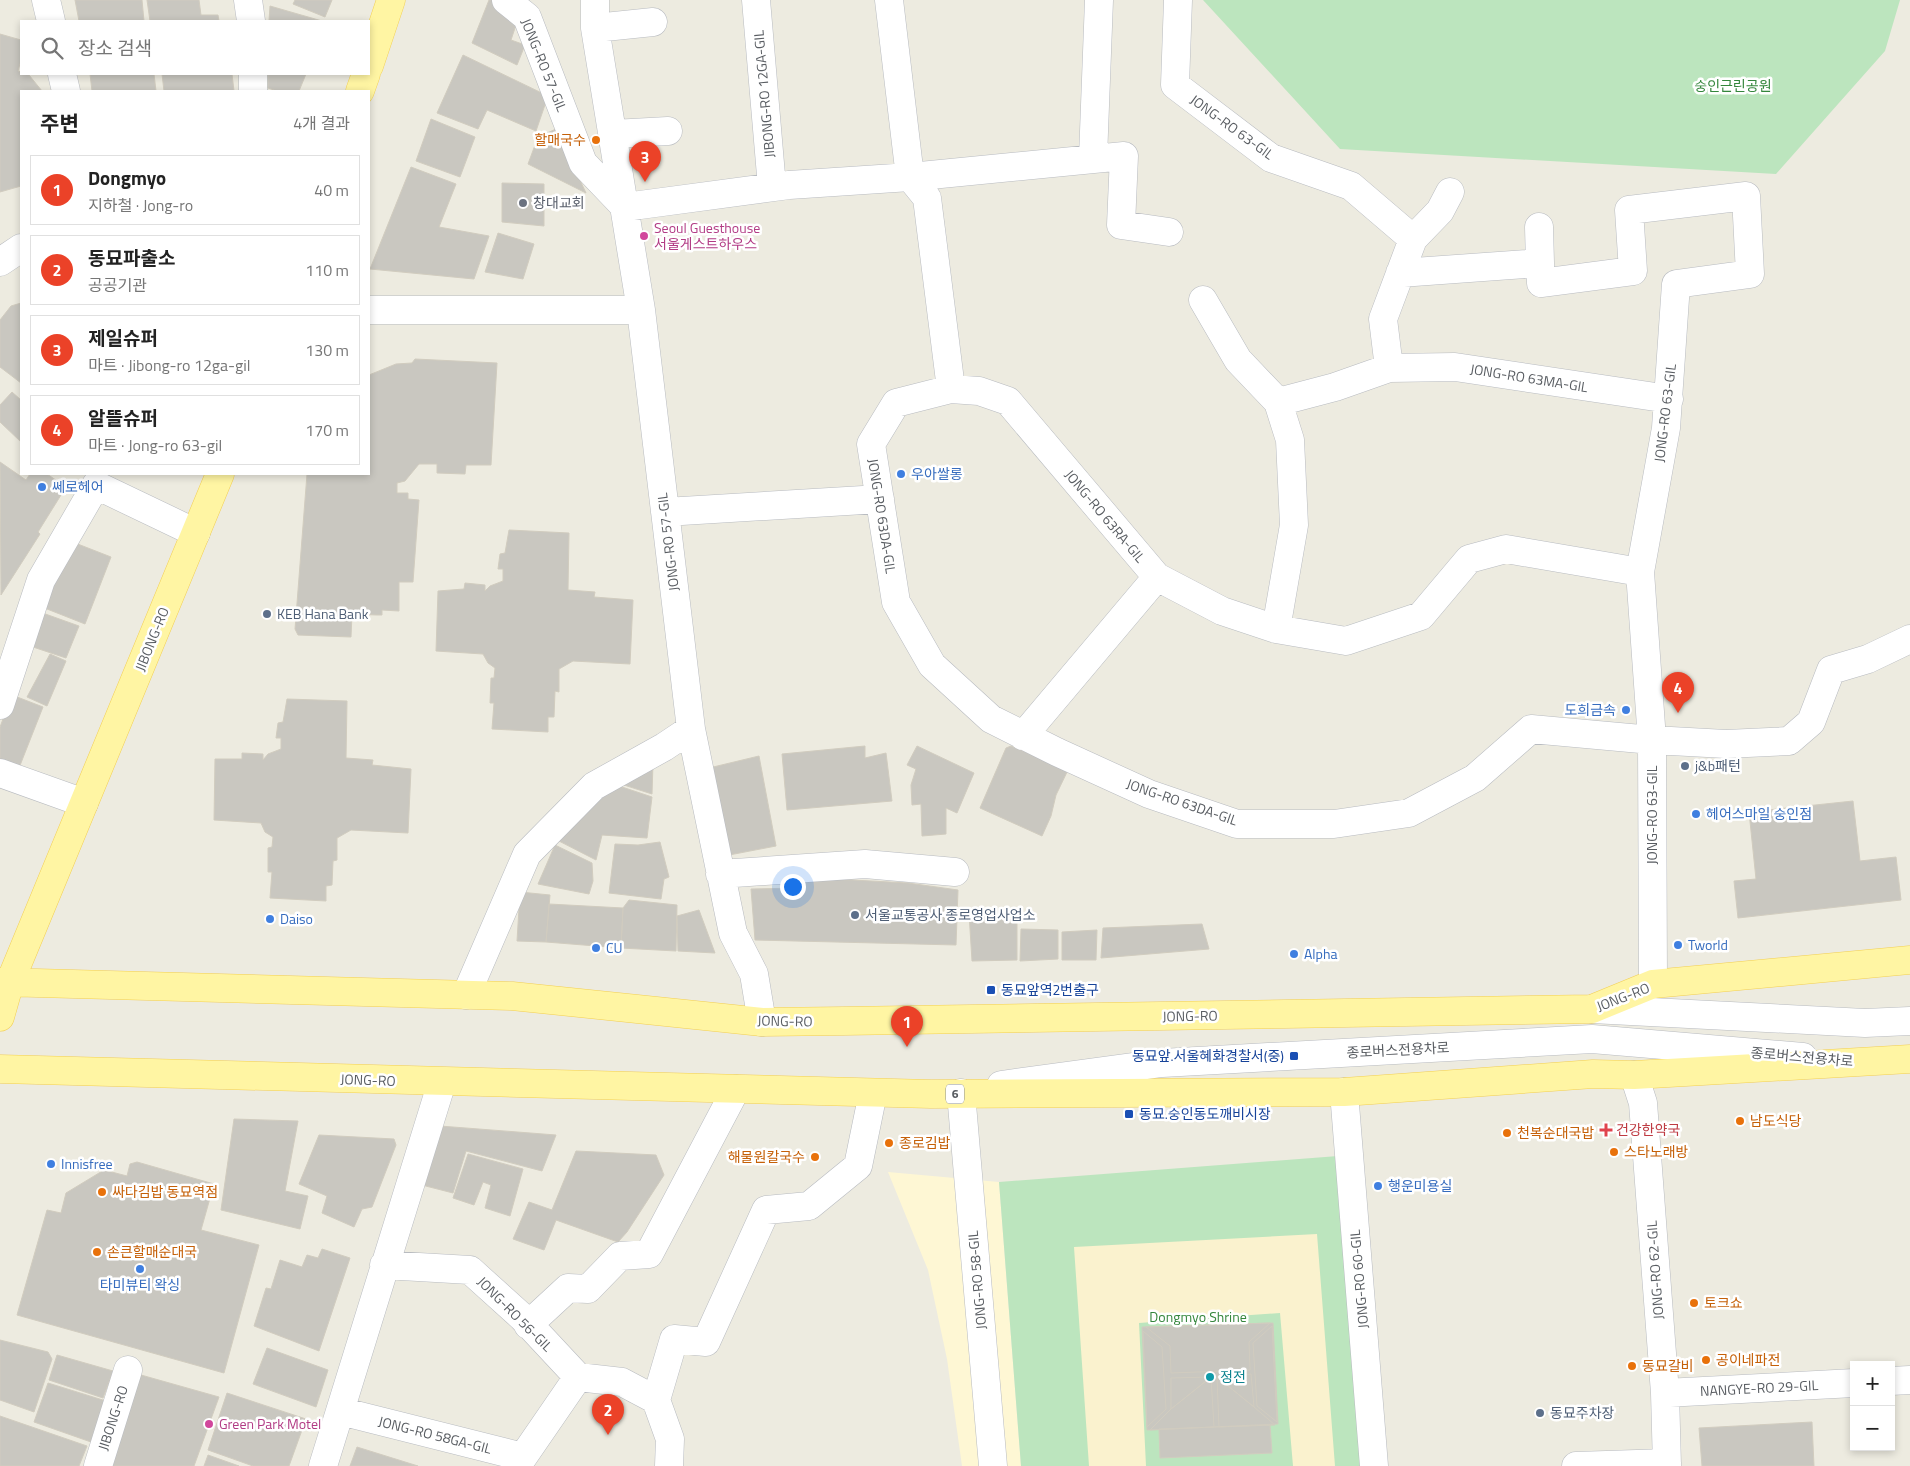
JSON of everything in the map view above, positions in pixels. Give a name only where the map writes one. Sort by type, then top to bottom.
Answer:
[{"type":"main road","points":[[370,63],[391,0]]},
{"type":"main road","points":[[360,90],[366,75]]},
{"type":"main road","name":"JIBONG-RO","points":[[0,1017],[5,982],[84,803],[220,475]]},
{"type":"main road","name":"JONG-RO","points":[[5,982],[512,996],[762,1022],[1592,1009],[1653,984],[1910,960]]},
{"type":"main road","name":"JONG-RO","points":[[0,1069],[930,1094],[1344,1092],[1593,1074],[1634,1076],[1910,1059]]},
{"type":"street","points":[[46,0],[51,20]]},
{"type":"street","points":[[248,0],[250,20]]},
{"type":"street","name":"JONG-RO 57-GIL","points":[[506,0],[528,17],[583,163],[625,208]]},
{"type":"street","name":"JONG-RO 57-GIL","points":[[595,0],[595,28],[641,310],[691,729],[733,933],[754,974],[762,1022]]},
{"type":"street","name":"JIBONG-RO 12GA-GIL","points":[[756,0],[772,187]]},
{"type":"street","points":[[889,0],[910,177],[927,198],[951,389]]},
{"type":"street","points":[[1093,158],[1099,0]]},
{"type":"street","name":"JONG-RO 63-GIL","points":[[1178,0],[1175,85],[1271,158],[1351,186],[1413,239]]},
{"type":"street","points":[[595,28],[653,22]]},
{"type":"street","points":[[62,75],[66,90]]},
{"type":"street","points":[[253,75],[253,90]]},
{"type":"street","points":[[613,134],[668,131]]},
{"type":"street","points":[[625,208],[772,187],[910,177],[1124,156],[1122,225],[1169,232]]},
{"type":"street","points":[[1389,368],[1383,320],[1413,239],[1440,211],[1450,192]]},
{"type":"street","name":"JONG-RO 63-GIL","points":[[1539,227],[1541,283],[1632,271],[1629,210],[1746,196],[1750,274],[1676,284],[1666,428],[1640,572],[1652,740],[1653,984]]},
{"type":"street","points":[[0,262],[20,249]]},
{"type":"street","points":[[1400,273],[1540,264]]},
{"type":"street","points":[[1203,300],[1238,360],[1278,402],[1290,440],[1294,525],[1276,630]]},
{"type":"street","points":[[370,310],[641,310]]},
{"type":"street","name":"JONG-RO 63MA-GIL","points":[[1278,402],[1335,387],[1389,368],[1454,366],[1669,399]]},
{"type":"street","name":"JONG-RO 63DA-GIL","points":[[951,389],[896,402],[871,444],[896,602],[932,665],[991,719],[1149,794],[1237,824],[1324,824],[1409,813],[1475,778],[1530,729],[1652,740],[1726,744],[1789,740],[1811,722],[1832,670],[1868,659],[1910,639]]},
{"type":"street","name":"JONG-RO 63RA-GIL","points":[[951,389],[979,391],[1008,400],[1157,577],[1222,611],[1276,630],[1346,641],[1421,616],[1469,559],[1506,548],[1640,572]]},
{"type":"street","points":[[0,705],[41,580],[96,485],[196,533]]},
{"type":"street","points":[[665,512],[880,499]]},
{"type":"street","points":[[1024,736],[1157,577]]},
{"type":"street","points":[[466,995],[527,854],[594,786],[664,747],[691,729]]},
{"type":"street","points":[[0,773],[84,803]]},
{"type":"street","points":[[720,874],[865,864],[955,872]]},
{"type":"street","points":[[1592,1009],[1865,1023],[1910,1022]]},
{"type":"street","name":"종로버스전용차로","points":[[930,1094],[1162,1063],[1592,1039],[1866,1062]]},
{"type":"street","name":"JONG-RO 62-GIL","points":[[1634,1076],[1643,1103],[1664,1394],[1667,1465]]},
{"type":"street","points":[[323,1466],[384,1264],[442,1082]]},
{"type":"street","points":[[528,1325],[568,1288],[588,1289],[620,1256],[649,1254],[736,1089]]},
{"type":"street","name":"JONG-RO 60-GIL","points":[[1344,1092],[1374,1466]]},
{"type":"street","points":[[669,1466],[670,1439],[656,1400],[674,1339],[706,1342],[766,1210],[809,1206],[858,1166],[873,1093]]},
{"type":"street","name":"JONG-RO 58-GIL","points":[[961,1094],[993,1466]]},
{"type":"street","name":"JONG-RO 56-GIL","points":[[384,1264],[470,1270],[528,1325],[578,1377]]},
{"type":"street","name":"JIBONG-RO","points":[[98,1466],[128,1370]]},
{"type":"street","points":[[578,1377],[622,1382],[656,1400]]},
{"type":"street","name":"JONG-RO 58GA-GIL","points":[[340,1410],[523,1457],[578,1377]]},
{"type":"street","points":[[1895,1381],[1910,1380]]},
{"type":"street","name":"NANGYE-RO 29-GIL","points":[[1664,1394],[1850,1383]]},
{"type":"street","points":[[1576,1466],[1667,1465]]},
{"type":"shaded area","points":[[888,1172],[999,1182],[1021,1466],[962,1466],[947,1359],[928,1270]]},
{"type":"green space","name":"숭인근린공원","points":[[1203,0],[1900,0],[1885,51],[1776,174],[1340,149]]},
{"type":"green space","name":"Dongmyo Shrine","points":[[1338,1156],[1362,1466],[1021,1466],[999,1182]]},
{"type":"sand","points":[[1317,1234],[1335,1466],[1293,1466],[1280,1313],[1139,1323],[1146,1466],[1089,1466],[1074,1247]]},
{"type":"building","points":[[75,0],[142,0],[144,20],[79,20]]},
{"type":"building","points":[[147,0],[199,0],[201,15],[218,15],[219,20],[150,20]]},
{"type":"building","points":[[295,0],[332,0],[325,17],[293,4]]},
{"type":"building","points":[[489,0],[493,0],[518,19],[511,40],[525,45],[517,65],[472,43]]},
{"type":"building","points":[[270,6],[319,20],[269,20]]},
{"type":"building","points":[[0,34],[20,40],[20,64],[18,71],[20,75],[29,75],[41,90],[20,90],[20,186],[0,192]]},
{"type":"building","points":[[463,55],[548,96],[536,131],[487,110],[478,129],[437,113]]},
{"type":"building","points":[[90,75],[154,75],[156,90],[92,90]]},
{"type":"building","points":[[162,75],[232,75],[234,90],[164,90]]},
{"type":"building","points":[[268,75],[306,75],[299,90],[274,90],[268,88]]},
{"type":"building","points":[[431,119],[475,137],[460,177],[416,161]]},
{"type":"building","points":[[556,129],[586,193],[528,164],[538,137]]},
{"type":"building","points":[[411,167],[456,184],[439,227],[489,236],[474,279],[370,269]]},
{"type":"building","name":"창대교회","points":[[502,183],[544,184],[544,226],[502,222]]},
{"type":"building","points":[[498,233],[534,244],[523,279],[485,272]]},
{"type":"building","points":[[20,303],[20,382],[0,367],[0,320],[11,306]]},
{"type":"building","points":[[415,359],[497,363],[491,465],[466,465],[465,474],[437,473],[437,464],[419,464],[405,481],[397,483],[397,493],[408,493],[408,499],[419,500],[413,582],[399,582],[399,611],[382,610],[382,615],[352,614],[351,637],[298,635],[295,629],[307,475],[370,475],[370,375],[396,364],[412,363]]},
{"type":"building","points":[[12,392],[20,399],[20,441],[0,422],[0,405]]},
{"type":"building","points":[[0,462],[26,480],[29,475],[48,475],[66,487],[38,532],[40,534],[1,595]]},
{"type":"building","points":[[509,530],[569,533],[568,590],[595,592],[594,597],[633,600],[630,664],[573,661],[559,669],[559,692],[555,691],[554,717],[548,717],[548,732],[492,729],[494,703],[490,703],[491,678],[494,678],[495,668],[488,663],[483,654],[436,651],[438,591],[464,589],[465,583],[485,585],[485,591],[490,586],[503,581],[503,569],[498,569],[500,554],[505,553]]},
{"type":"building","points":[[70,541],[111,557],[85,624],[42,607]]},
{"type":"building","points":[[37,611],[79,626],[66,658],[24,644]]},
{"type":"building","points":[[50,654],[66,661],[47,706],[27,697]]},
{"type":"building","points":[[12,695],[43,707],[19,768],[0,759],[0,727]]},
{"type":"building","points":[[287,699],[347,701],[346,758],[373,760],[372,765],[411,769],[408,833],[351,830],[337,838],[337,860],[333,861],[332,885],[326,886],[326,901],[270,898],[272,872],[268,872],[268,848],[272,847],[273,837],[265,832],[261,823],[214,820],[215,759],[242,759],[242,753],[263,754],[263,760],[268,754],[281,749],[281,738],[276,738],[278,723],[283,722]]},
{"type":"building","points":[[865,746],[865,758],[886,753],[892,801],[787,810],[782,754]]},
{"type":"building","points":[[917,746],[974,773],[957,813],[946,808],[946,834],[922,836],[921,804],[912,805],[911,785],[916,769],[907,765]]},
{"type":"building","points":[[1011,746],[1068,770],[1056,795],[1051,816],[1042,836],[980,808],[1006,748]]},
{"type":"building","points":[[759,756],[776,846],[724,856],[709,768]]},
{"type":"building","points":[[653,763],[652,794],[624,785]]},
{"type":"building","points":[[619,786],[652,797],[647,838],[602,835],[596,860],[557,840],[563,823]]},
{"type":"building","points":[[1853,801],[1860,861],[1896,857],[1901,900],[1738,918],[1734,881],[1756,879],[1749,812]]},
{"type":"building","points":[[660,842],[669,877],[664,879],[661,899],[609,893],[615,844],[638,845]]},
{"type":"building","points":[[555,845],[592,863],[593,881],[589,894],[538,884]]},
{"type":"building","name":"서울교통공사 종로영업사업소","points":[[834,879],[908,883],[958,890],[956,945],[755,940],[751,889],[799,888],[802,881]]},
{"type":"building","points":[[520,892],[550,895],[546,942],[517,941]]},
{"type":"building","points":[[629,900],[677,905],[676,951],[621,948],[623,908]]},
{"type":"building","points":[[549,904],[623,908],[621,948],[546,942]]},
{"type":"building","points":[[699,910],[715,953],[678,951],[677,916]]},
{"type":"building","points":[[969,913],[1017,921],[1017,960],[972,961]]},
{"type":"building","points":[[1202,924],[1209,949],[1101,958],[1103,928]]},
{"type":"building","points":[[1021,929],[1058,930],[1058,959],[1020,961]]},
{"type":"building","points":[[1097,930],[1096,960],[1062,960],[1062,932]]},
{"type":"building","points":[[234,1119],[298,1121],[285,1191],[308,1196],[300,1229],[221,1210]]},
{"type":"building","points":[[440,1126],[556,1135],[542,1171],[466,1151],[453,1193],[418,1184]]},
{"type":"building","points":[[319,1135],[394,1139],[396,1145],[372,1207],[362,1209],[354,1227],[322,1213],[327,1196],[299,1184]]},
{"type":"building","points":[[576,1151],[656,1155],[664,1175],[627,1232],[618,1242],[556,1220],[544,1250],[513,1239],[529,1202],[552,1210]]},
{"type":"building","points":[[468,1154],[523,1169],[510,1216],[485,1208],[491,1185],[483,1182],[474,1205],[453,1198]]},
{"type":"building","points":[[137,1162],[214,1184],[201,1230],[259,1245],[224,1373],[17,1315],[47,1210],[61,1213],[66,1193],[104,1170],[127,1176],[130,1164]]},
{"type":"building","points":[[322,1249],[350,1258],[319,1351],[254,1326],[266,1288],[271,1289],[280,1260],[302,1267],[307,1255],[318,1258]]},
{"type":"building","points":[[1270,1323],[1249,1342],[1250,1370],[1171,1373],[1170,1346],[1146,1327]]},
{"type":"building","name":"정전","points":[[1273,1323],[1278,1424],[1147,1430],[1142,1327]]},
{"type":"building","points":[[1272,1326],[1277,1422],[1257,1406],[1253,1343]]},
{"type":"building","points":[[1143,1331],[1162,1347],[1166,1409],[1147,1427]]},
{"type":"building","points":[[0,1340],[48,1352],[52,1359],[34,1412],[0,1400]]},
{"type":"building","points":[[267,1348],[328,1370],[316,1407],[253,1384]]},
{"type":"building","points":[[57,1355],[113,1371],[103,1398],[49,1380]]},
{"type":"building","points":[[1251,1374],[1254,1407],[1217,1377]]},
{"type":"building","points":[[141,1375],[219,1397],[194,1466],[111,1466]]},
{"type":"building","points":[[1211,1377],[1171,1409],[1171,1378]]},
{"type":"building","points":[[1211,1377],[1214,1427],[1150,1430],[1171,1409]]},
{"type":"building","points":[[1217,1377],[1254,1407],[1275,1425],[1219,1427]]},
{"type":"building","points":[[48,1383],[106,1401],[91,1442],[34,1422]]},
{"type":"building","points":[[227,1393],[306,1419],[289,1466],[253,1466],[208,1450]]},
{"type":"building","points":[[0,1416],[87,1446],[79,1466],[0,1466]]},
{"type":"building","points":[[1812,1422],[1814,1466],[1702,1466],[1699,1428]]},
{"type":"building","points":[[1270,1425],[1272,1453],[1160,1458],[1159,1429]]},
{"type":"building","points":[[357,1447],[418,1466],[350,1466]]},
{"type":"building","points":[[208,1455],[239,1466],[204,1466]]},
{"type":"place","name":"할매국수","points":[[596,140]]},
{"type":"place","name":"제일슈퍼","points":[[645,182]]},
{"type":"place","name":"창대교회","points":[[523,203]]},
{"type":"place","name":"Seoul Guesthouse 서울게스트하우스","points":[[644,236]]},
{"type":"place","name":"우아쌀롱","points":[[901,474]]},
{"type":"place","name":"쎄로헤어","points":[[42,487]]},
{"type":"place","name":"KEB Hana Bank","points":[[267,614]]},
{"type":"place","name":"도희금속","points":[[1626,710]]},
{"type":"place","name":"알뜰슈퍼","points":[[1678,713]]},
{"type":"place","name":"j&b패턴","points":[[1685,766]]},
{"type":"place","name":"헤어스마일 숭인점","points":[[1696,814]]},
{"type":"place","name":"서울교통공사 종로영업사업소","points":[[855,915]]},
{"type":"place","name":"Daiso","points":[[270,919]]},
{"type":"place","name":"Tworld","points":[[1678,945]]},
{"type":"place","name":"CU","points":[[596,948]]},
{"type":"place","name":"Alpha","points":[[1294,954]]},
{"type":"place","name":"동묘앞역2번출구","points":[[991,990]]},
{"type":"place","name":"Dongmyo","points":[[907,1047]]},
{"type":"place","name":"동묘앞.서울혜화경찰서(중)","points":[[1294,1056]]},
{"type":"place","name":"동묘.숭인동도깨비시장","points":[[1129,1114]]},
{"type":"place","name":"남도식당","points":[[1740,1121]]},
{"type":"place","name":"건강한약국","points":[[1606,1130]]},
{"type":"place","name":"천복순대국밥","points":[[1507,1133]]},
{"type":"place","name":"종로김밥","points":[[889,1143]]},
{"type":"place","name":"스타노래방","points":[[1614,1152]]},
{"type":"place","name":"해물원칼국수","points":[[815,1157]]},
{"type":"place","name":"Innisfree","points":[[51,1164]]},
{"type":"place","name":"행운미용실","points":[[1378,1186]]},
{"type":"place","name":"싸다김밥 동묘역점","points":[[102,1192]]},
{"type":"place","name":"손큰할매순대국","points":[[97,1252]]},
{"type":"place","name":"타미뷰티 왁싱","points":[[140,1269]]},
{"type":"place","name":"토크쇼","points":[[1694,1303]]},
{"type":"place","name":"공이네파전","points":[[1706,1360]]},
{"type":"place","name":"동묘갈비","points":[[1632,1366]]},
{"type":"place","name":"정전","points":[[1210,1377]]},
{"type":"place","name":"동묘주차장","points":[[1540,1413]]},
{"type":"place","name":"Green Park Motel","points":[[209,1424]]},
{"type":"place","name":"동묘파출소","points":[[608,1435]]}]
